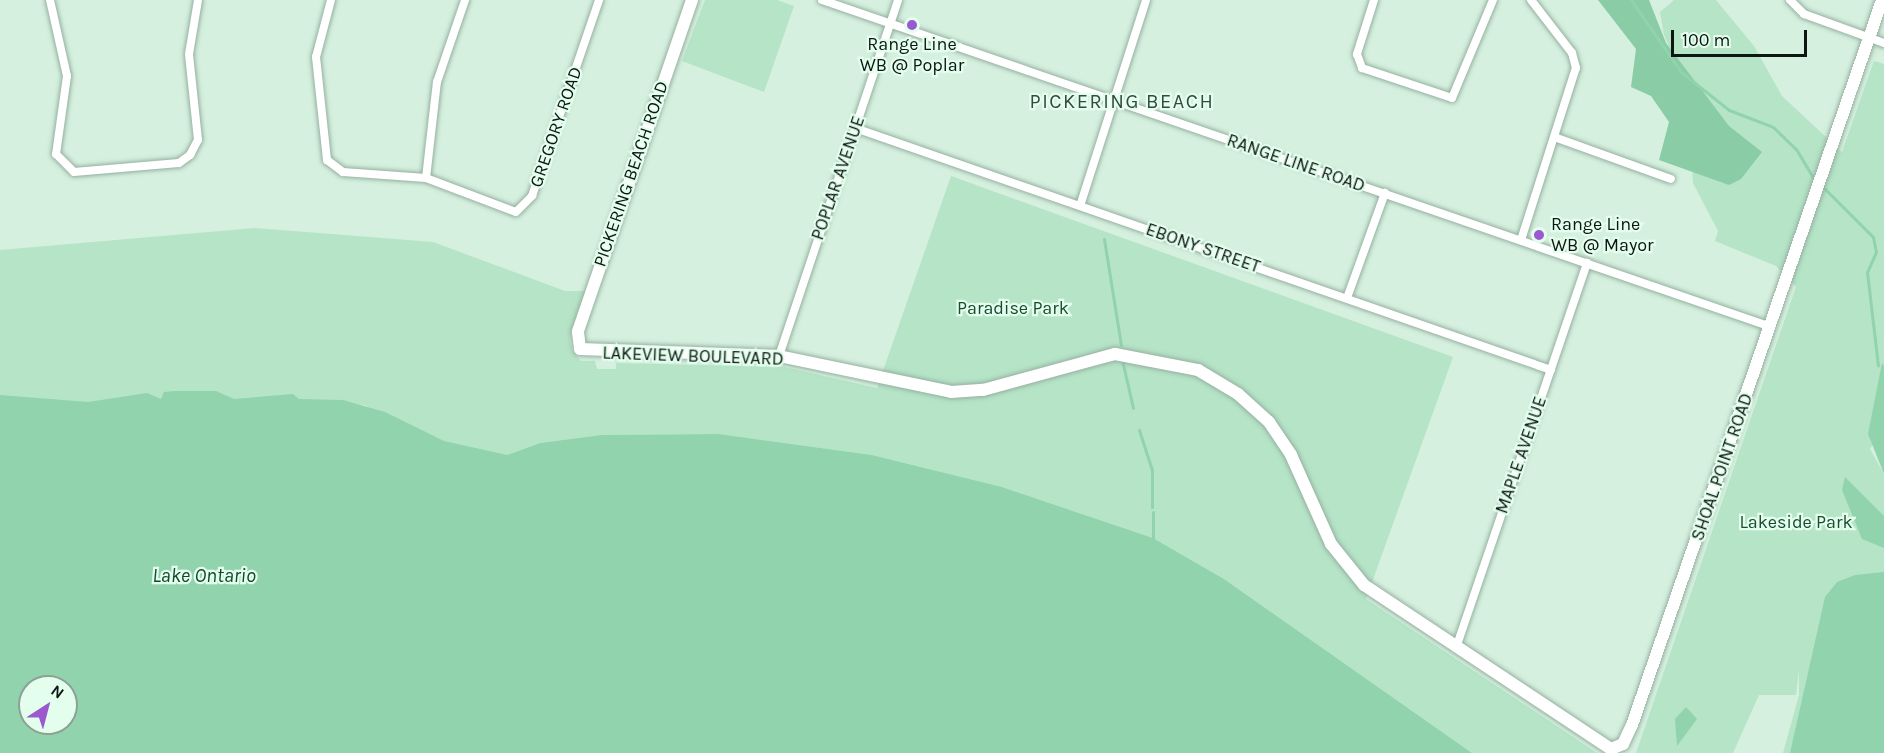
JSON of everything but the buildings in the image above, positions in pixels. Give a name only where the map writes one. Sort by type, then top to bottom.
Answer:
[{"type":"street","points":[[50,0],[67,76],[56,154],[74,172],[180,163],[190,155],[198,140],[189,54],[198,0]]},
{"type":"street","name":"GREGORY ROAD","points":[[332,0],[316,57],[327,160],[343,172],[426,178],[516,212],[526,207],[599,0]]},
{"type":"street","points":[[426,178],[437,82],[465,0]]},
{"type":"street","name":"PICKERING BEACH ROAD","points":[[580,349],[576,338],[581,321],[692,0]]},
{"type":"street","name":"RANGE LINE ROAD","points":[[822,0],[1771,327]]},
{"type":"street","name":"POPLAR AVENUE","points":[[779,356],[898,0]]},
{"type":"street","points":[[1080,206],[1146,0]]},
{"type":"street","points":[[1374,0],[1357,54],[1362,68],[1452,98],[1493,0]]},
{"type":"street","points":[[1521,240],[1557,138],[1576,68],[1572,53],[1531,0]]},
{"type":"street","points":[[1790,0],[1804,14],[1884,43]]},
{"type":"street","name":"SHOAL POINT ROAD","points":[[1456,648],[1601,748],[1623,744],[1815,206],[1882,0]]},
{"type":"street","name":"EBONY STREET","points":[[855,128],[1551,370]]},
{"type":"street","points":[[1557,138],[1671,179]]},
{"type":"street","points":[[1347,298],[1385,193]]},
{"type":"street","name":"MAPLE AVENUE","points":[[1456,648],[1587,262]]},
{"type":"street","name":"LAKEVIEW BOULEVARD","points":[[580,349],[779,356],[951,392],[983,390],[1115,354],[1198,370],[1238,394],[1269,422],[1291,455],[1324,532],[1353,574],[1456,648]]},
{"type":"green space","points":[[705,0],[777,0],[794,6],[764,92],[682,61]]},
{"type":"green space","name":"Lakeside Park","points":[[1674,0],[1716,0],[1754,46],[1782,96],[1842,152],[1874,61],[1884,64],[1884,426],[1870,449],[1884,474],[1884,599],[1815,753],[1783,753],[1799,695],[1799,669],[1796,695],[1759,695],[1733,753],[1636,753],[1796,287],[1776,266],[1715,241],[1718,231],[1693,183],[1688,91],[1664,35],[1660,12]]},
{"type":"green space","name":"Paradise Park","points":[[951,176],[1453,357],[1366,599],[1597,753],[1472,753],[1224,579],[1153,538],[1002,487],[872,455],[719,434],[601,435],[540,443],[507,455],[454,452],[364,405],[248,401],[97,407],[0,401],[0,250],[255,228],[433,242],[565,291],[586,291],[570,338],[572,350],[581,361],[595,361],[597,369],[616,369],[616,363],[784,367],[877,388]]},
{"type":"shaded area","points":[[1598,0],[1649,0],[1666,43],[1729,126],[1762,152],[1741,179],[1729,185],[1659,160],[1669,122],[1651,96],[1631,87],[1636,49]]},
{"type":"water","points":[[1882,363],[1884,366],[1884,474],[1868,434]]},
{"type":"water","name":"Lake Ontario","points":[[216,391],[234,399],[293,394],[299,399],[343,400],[385,412],[444,441],[507,455],[540,443],[601,435],[719,434],[872,455],[1002,487],[1153,538],[1224,579],[1472,753],[0,753],[0,395],[88,402],[147,393],[161,399],[164,392]]},
{"type":"water","points":[[1845,477],[1884,516],[1884,548],[1862,539],[1842,490]]},
{"type":"water","points":[[1884,572],[1884,753],[1790,753],[1825,597],[1837,582],[1855,575]]},
{"type":"water","points":[[1686,707],[1697,719],[1677,746],[1675,719]]},
{"type":"waterway","points":[[1631,0],[1681,72],[1729,110],[1773,127],[1796,149],[1816,182]]},
{"type":"waterway","points":[[1822,186],[1873,237],[1876,252],[1867,272],[1878,365]]},
{"type":"waterway","points":[[1104,239],[1121,345]]},
{"type":"waterway","points":[[1122,360],[1133,408]]},
{"type":"waterway","points":[[1139,430],[1152,470],[1152,507]]},
{"type":"waterway","points":[[1153,512],[1153,538]]},
{"type":"place","name":"Range Line WB @ Poplar","points":[[912,25]]},
{"type":"place","name":"Range Line WB @ Mayor","points":[[1539,235]]},
{"type":"district","name":"PICKERING BEACH","points":[[1122,101]]}]
